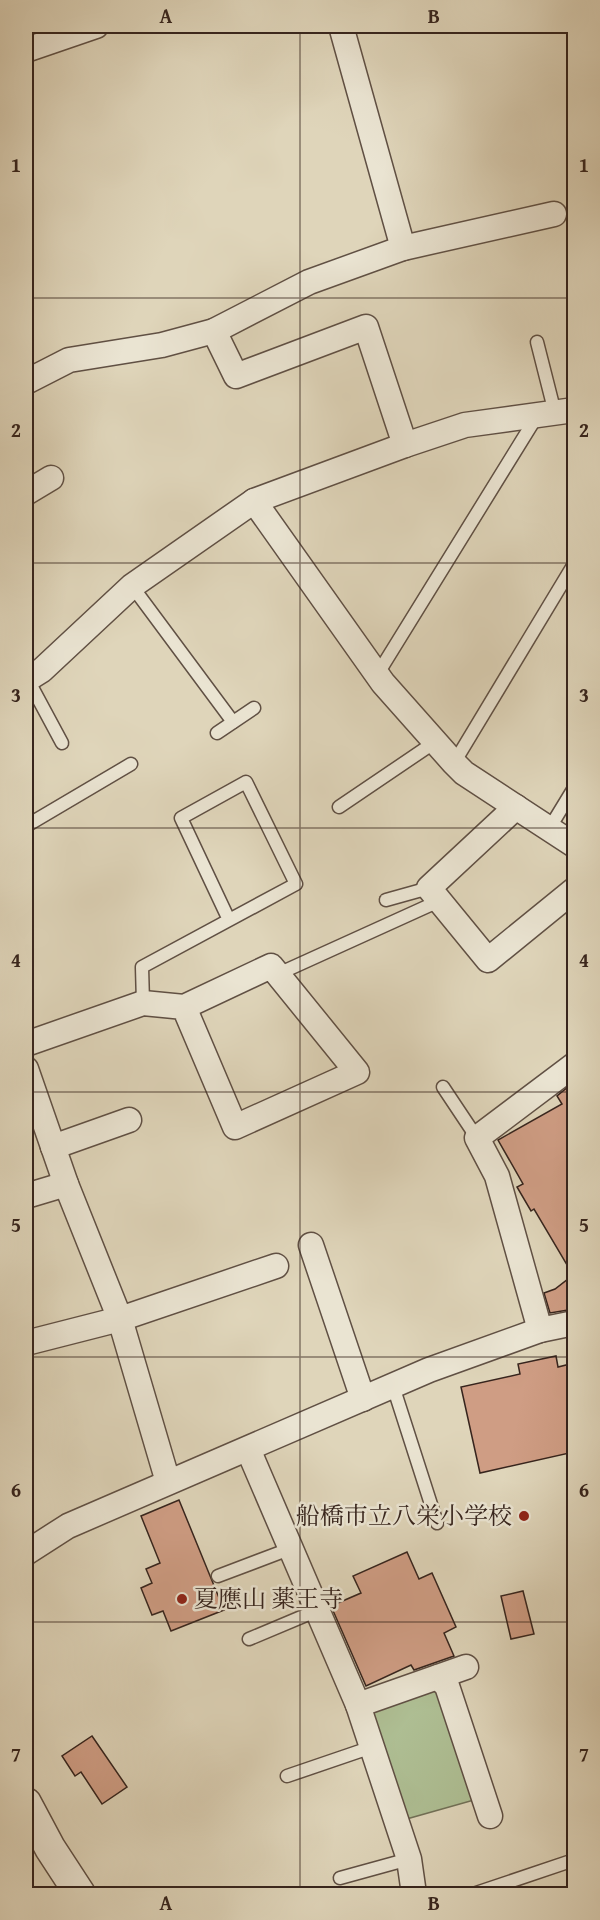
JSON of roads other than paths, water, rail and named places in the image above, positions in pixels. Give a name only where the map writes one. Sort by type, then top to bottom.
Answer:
[{"type":"street","points":[[26,50],[96,26]]},
{"type":"street","points":[[341,26],[402,248]]},
{"type":"street","points":[[26,382],[69,360],[162,345],[214,331],[309,282],[402,248],[554,214]]},
{"type":"street","points":[[214,331],[236,376],[366,327],[405,445]]},
{"type":"street","points":[[26,678],[42,670],[132,586],[254,501],[465,425],[556,413]]},
{"type":"street","points":[[26,493],[51,478]]},
{"type":"street","points":[[254,501],[377,675],[454,763],[464,773],[574,845]]},
{"type":"street","points":[[516,807],[434,895],[488,960],[574,890]]},
{"type":"street","points":[[26,1044],[143,1003],[184,1007],[271,966],[357,1072],[235,1127],[184,1007]]},
{"type":"street","points":[[540,1330],[497,1176],[477,1137],[574,1065]]},
{"type":"street","points":[[26,1069],[66,1184],[120,1319],[168,1482]]},
{"type":"street","points":[[53,1147],[129,1120]]},
{"type":"street","points":[[26,1196],[66,1184]]},
{"type":"street","points":[[311,1245],[363,1399]]},
{"type":"street","points":[[26,1343],[120,1319],[276,1266]]},
{"type":"street","points":[[26,1553],[68,1526],[168,1482],[429,1370],[540,1330],[573,1313]]},
{"type":"street","points":[[248,1449],[358,1705],[409,1859],[414,1894]]},
{"type":"street","points":[[358,1705],[466,1667]]},
{"type":"street","points":[[438,1677],[447,1686],[490,1816]]},
{"type":"street","points":[[26,1803],[50,1848],[80,1894]]},
{"type":"lane","points":[[377,675],[556,413],[537,342]]},
{"type":"lane","points":[[454,763],[574,564]]},
{"type":"lane","points":[[132,586],[234,722]]},
{"type":"lane","points":[[26,678],[62,743]]},
{"type":"lane","points":[[217,733],[254,708]]},
{"type":"lane","points":[[339,807],[435,742]]},
{"type":"lane","points":[[26,825],[131,764]]},
{"type":"lane","points":[[143,1003],[142,967],[296,884],[246,782],[181,818],[229,920]]},
{"type":"lane","points":[[549,829],[574,788]]},
{"type":"lane","points":[[386,900],[434,895]]},
{"type":"lane","points":[[278,974],[434,895]]},
{"type":"lane","points":[[443,1087],[477,1137]]},
{"type":"lane","points":[[393,1386],[437,1523]]},
{"type":"lane","points":[[218,1576],[291,1548]]},
{"type":"lane","points":[[249,1639],[318,1610]]},
{"type":"lane","points":[[287,1776],[372,1747]]},
{"type":"lane","points":[[340,1878],[409,1859]]},
{"type":"lane","points":[[473,1894],[574,1860]]},
{"type":"place","name":"船橋市立八栄小学校","points":[[524,1516]]},
{"type":"place","name":"夏應山 薬王寺","points":[[182,1599]]}]
